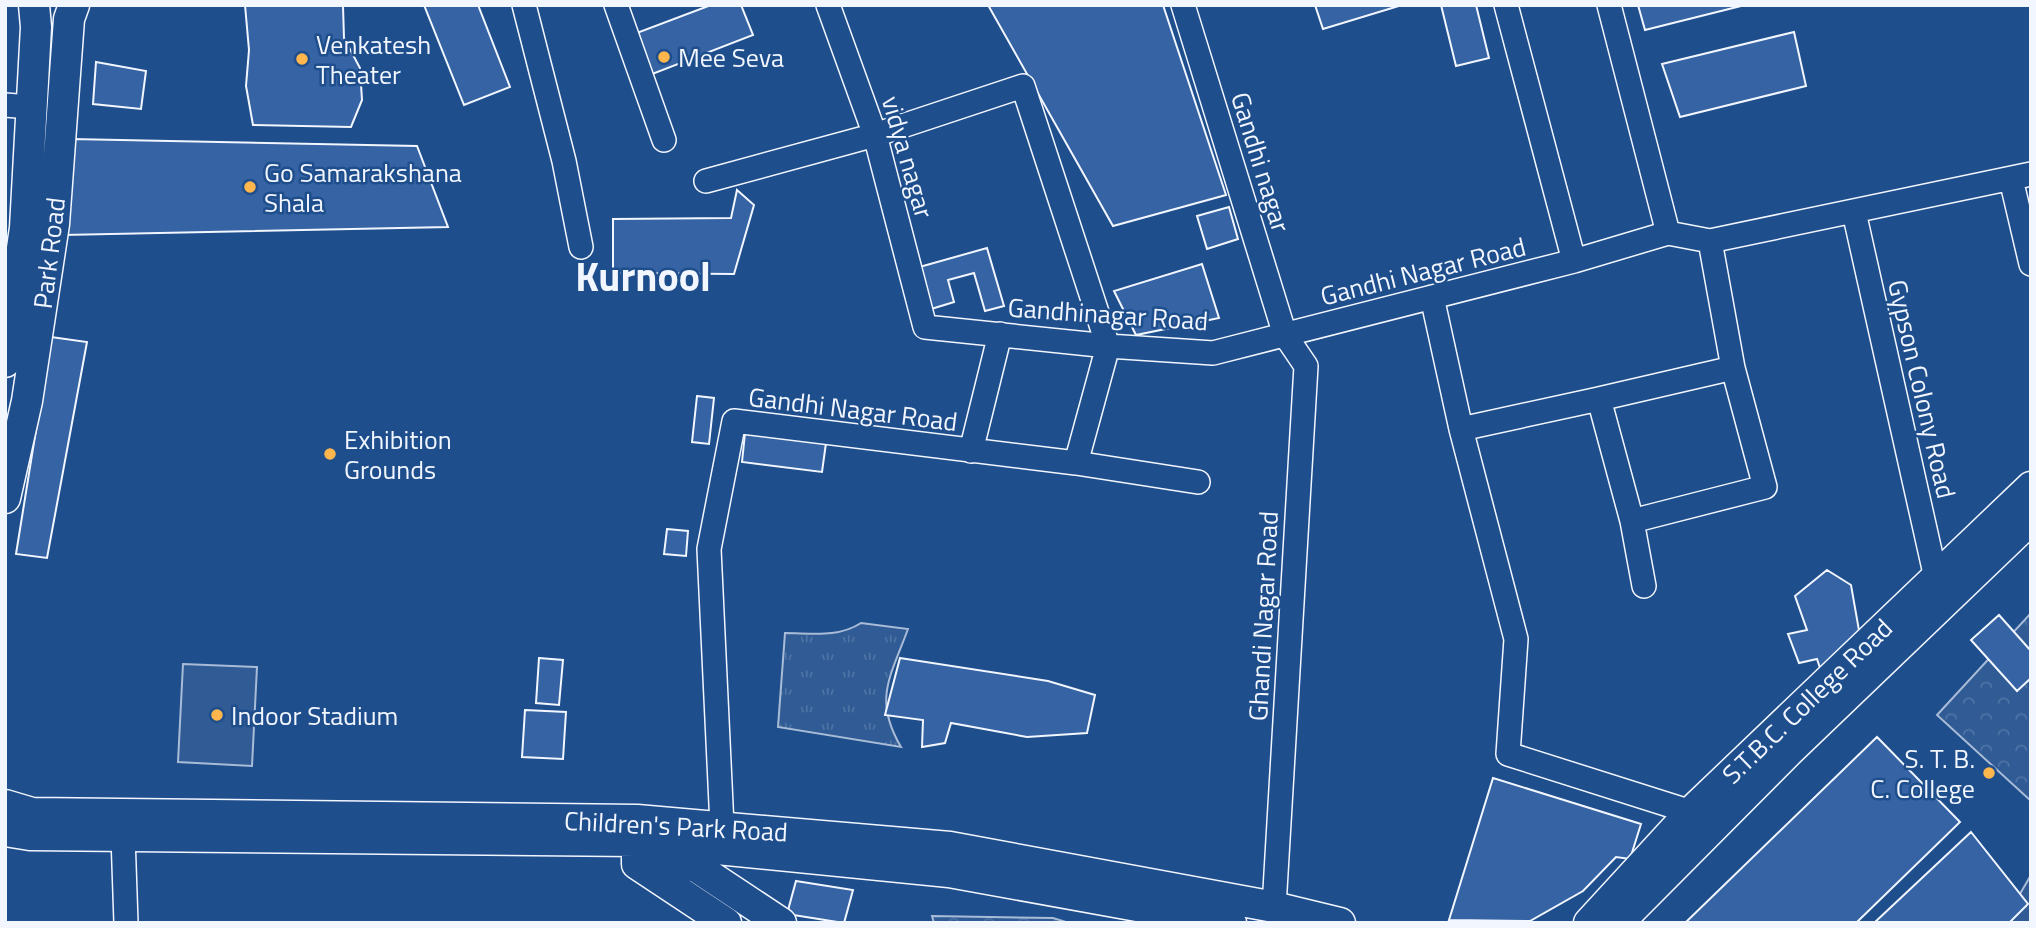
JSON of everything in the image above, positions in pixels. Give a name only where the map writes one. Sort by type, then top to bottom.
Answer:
[{"type":"main road","name":"Park Road","points":[[5,362],[24,228],[18,106],[36,27],[34,5]]},
{"type":"main road","name":"Park Road","points":[[5,498],[27,401],[54,224],[69,19],[74,5]]},
{"type":"main road","name":"S.T.B.C. College Road","points":[[1590,923],[1691,812],[2031,487]]},
{"type":"main road","name":"S.T.B.C. College Road","points":[[1618,923],[1790,750],[2031,519]]},
{"type":"main road","name":"Children's Park Road","points":[[5,805],[32,813],[636,830],[949,872],[1231,923]]},
{"type":"main road","name":"Children's Park Road","points":[[5,831],[30,835],[123,836],[636,830],[722,826],[950,847],[1275,907],[1340,923]]},
{"type":"main road","points":[[636,830],[637,864],[726,923]]},
{"type":"main road","points":[[636,830],[781,923]]},
{"type":"street","points":[[524,5],[564,161],[581,247]]},
{"type":"street","points":[[616,5],[664,140]]},
{"type":"street","name":"vidya nagar","points":[[828,5],[876,135],[925,327]]},
{"type":"street","name":"Gandhi nagar","points":[[1182,5],[1286,335]]},
{"type":"street","points":[[1506,5],[1574,261]]},
{"type":"street","points":[[1609,5],[1668,233],[1710,241],[2021,177],[2031,264]]},
{"type":"street","points":[[706,181],[876,135],[1023,86],[1108,346],[1076,463]]},
{"type":"street","name":"Gypson Colony Road","points":[[1854,212],[1936,578]]},
{"type":"street","name":"Gandhi Nagar Road","points":[[1286,335],[1574,261],[1668,233]]},
{"type":"street","points":[[1632,521],[1766,487],[1733,368],[1710,241]]},
{"type":"street","points":[[1432,296],[1461,429],[1516,639],[1508,754],[1691,812]]},
{"type":"street","name":"Gandhinagar Road","points":[[925,327],[1108,346],[1213,353],[1286,335]]},
{"type":"street","points":[[971,451],[1000,334]]},
{"type":"street","name":"Ghandi Nagar Road","points":[[1275,907],[1306,366],[1286,335]]},
{"type":"street","points":[[1461,429],[1733,368]]},
{"type":"street","points":[[1599,399],[1632,521],[1644,586]]},
{"type":"street","name":"Gandhi Nagar Road","points":[[722,826],[709,549],[734,421],[1076,463],[1198,482]]},
{"type":"street","points":[[123,836],[126,923]]},
{"type":"green space","points":[[2031,613],[2031,801],[1937,715]]},
{"type":"green space","points":[[861,623],[908,629],[890,675],[886,701],[888,715],[901,747],[778,727],[785,633],[834,633]]},
{"type":"green space","points":[[2031,875],[2031,923],[2003,923]]},
{"type":"green space","points":[[932,916],[1053,918],[1069,923],[934,923]]},
{"type":"shaded area","name":"Indoor Stadium","points":[[183,664],[257,667],[252,766],[178,762]]},
{"type":"building","name":"Venkatesh Theater","points":[[245,5],[343,6],[344,38],[360,68],[362,100],[351,127],[253,125],[246,86],[249,50]]},
{"type":"building","points":[[424,5],[478,5],[510,87],[464,105]]},
{"type":"building","name":"Mee Seva","points":[[711,5],[741,5],[753,35],[642,78],[626,37]]},
{"type":"building","points":[[988,5],[1163,5],[1226,195],[1113,226]]},
{"type":"building","points":[[1315,5],[1402,5],[1323,29]]},
{"type":"building","points":[[1441,5],[1476,5],[1489,58],[1456,66]]},
{"type":"building","points":[[1638,5],[1745,5],[1645,30]]},
{"type":"building","points":[[1794,32],[1806,86],[1680,117],[1662,64]]},
{"type":"building","points":[[96,62],[146,71],[141,109],[93,104]]},
{"type":"building","name":"Go Samarakshana Shala","points":[[71,139],[417,146],[448,227],[63,235]]},
{"type":"building","points":[[737,190],[754,205],[734,274],[613,273],[613,219],[731,218]]},
{"type":"building","points":[[1229,207],[1238,239],[1207,249],[1197,216]]},
{"type":"building","points":[[987,248],[1004,306],[985,311],[974,273],[948,280],[954,302],[928,310],[916,268]]},
{"type":"building","points":[[1202,264],[1219,318],[1136,335],[1114,291]]},
{"type":"building","points":[[51,337],[87,342],[47,558],[16,554]]},
{"type":"building","points":[[697,396],[714,398],[709,444],[692,442]]},
{"type":"building","points":[[745,433],[826,443],[822,472],[742,462]]},
{"type":"building","points":[[667,529],[688,531],[686,556],[664,554]]},
{"type":"building","points":[[1827,570],[1851,585],[1860,636],[1820,668],[1817,659],[1799,663],[1788,634],[1807,630],[1795,596]]},
{"type":"building","points":[[1999,615],[2031,651],[2031,678],[2017,691],[1971,640]]},
{"type":"building","points":[[539,658],[563,660],[559,705],[536,703]]},
{"type":"building","points":[[900,658],[1048,681],[1095,695],[1087,733],[1027,737],[951,723],[945,743],[922,747],[923,720],[885,715]]},
{"type":"building","points":[[525,710],[566,712],[563,759],[522,757]]},
{"type":"building","points":[[1877,737],[1960,822],[1856,923],[1685,923]]},
{"type":"building","points":[[1493,778],[1641,824],[1630,859],[1616,857],[1583,891],[1530,921],[1449,920]]},
{"type":"building","points":[[1971,832],[2028,904],[2009,923],[1874,923]]},
{"type":"building","points":[[796,881],[853,890],[844,923],[787,914]]},
{"type":"place","name":"Mee Seva","points":[[664,57]]},
{"type":"place","name":"Venkatesh Theater","points":[[302,59]]},
{"type":"place","name":"Go Samarakshana Shala","points":[[250,187]]},
{"type":"place","name":"Exhibition Grounds","points":[[330,454]]},
{"type":"place","name":"Indoor Stadium","points":[[217,715]]},
{"type":"place","name":"S. T. B. C. College","points":[[1989,773]]},
{"type":"district","name":"Kurnool","points":[[643,276]]}]
